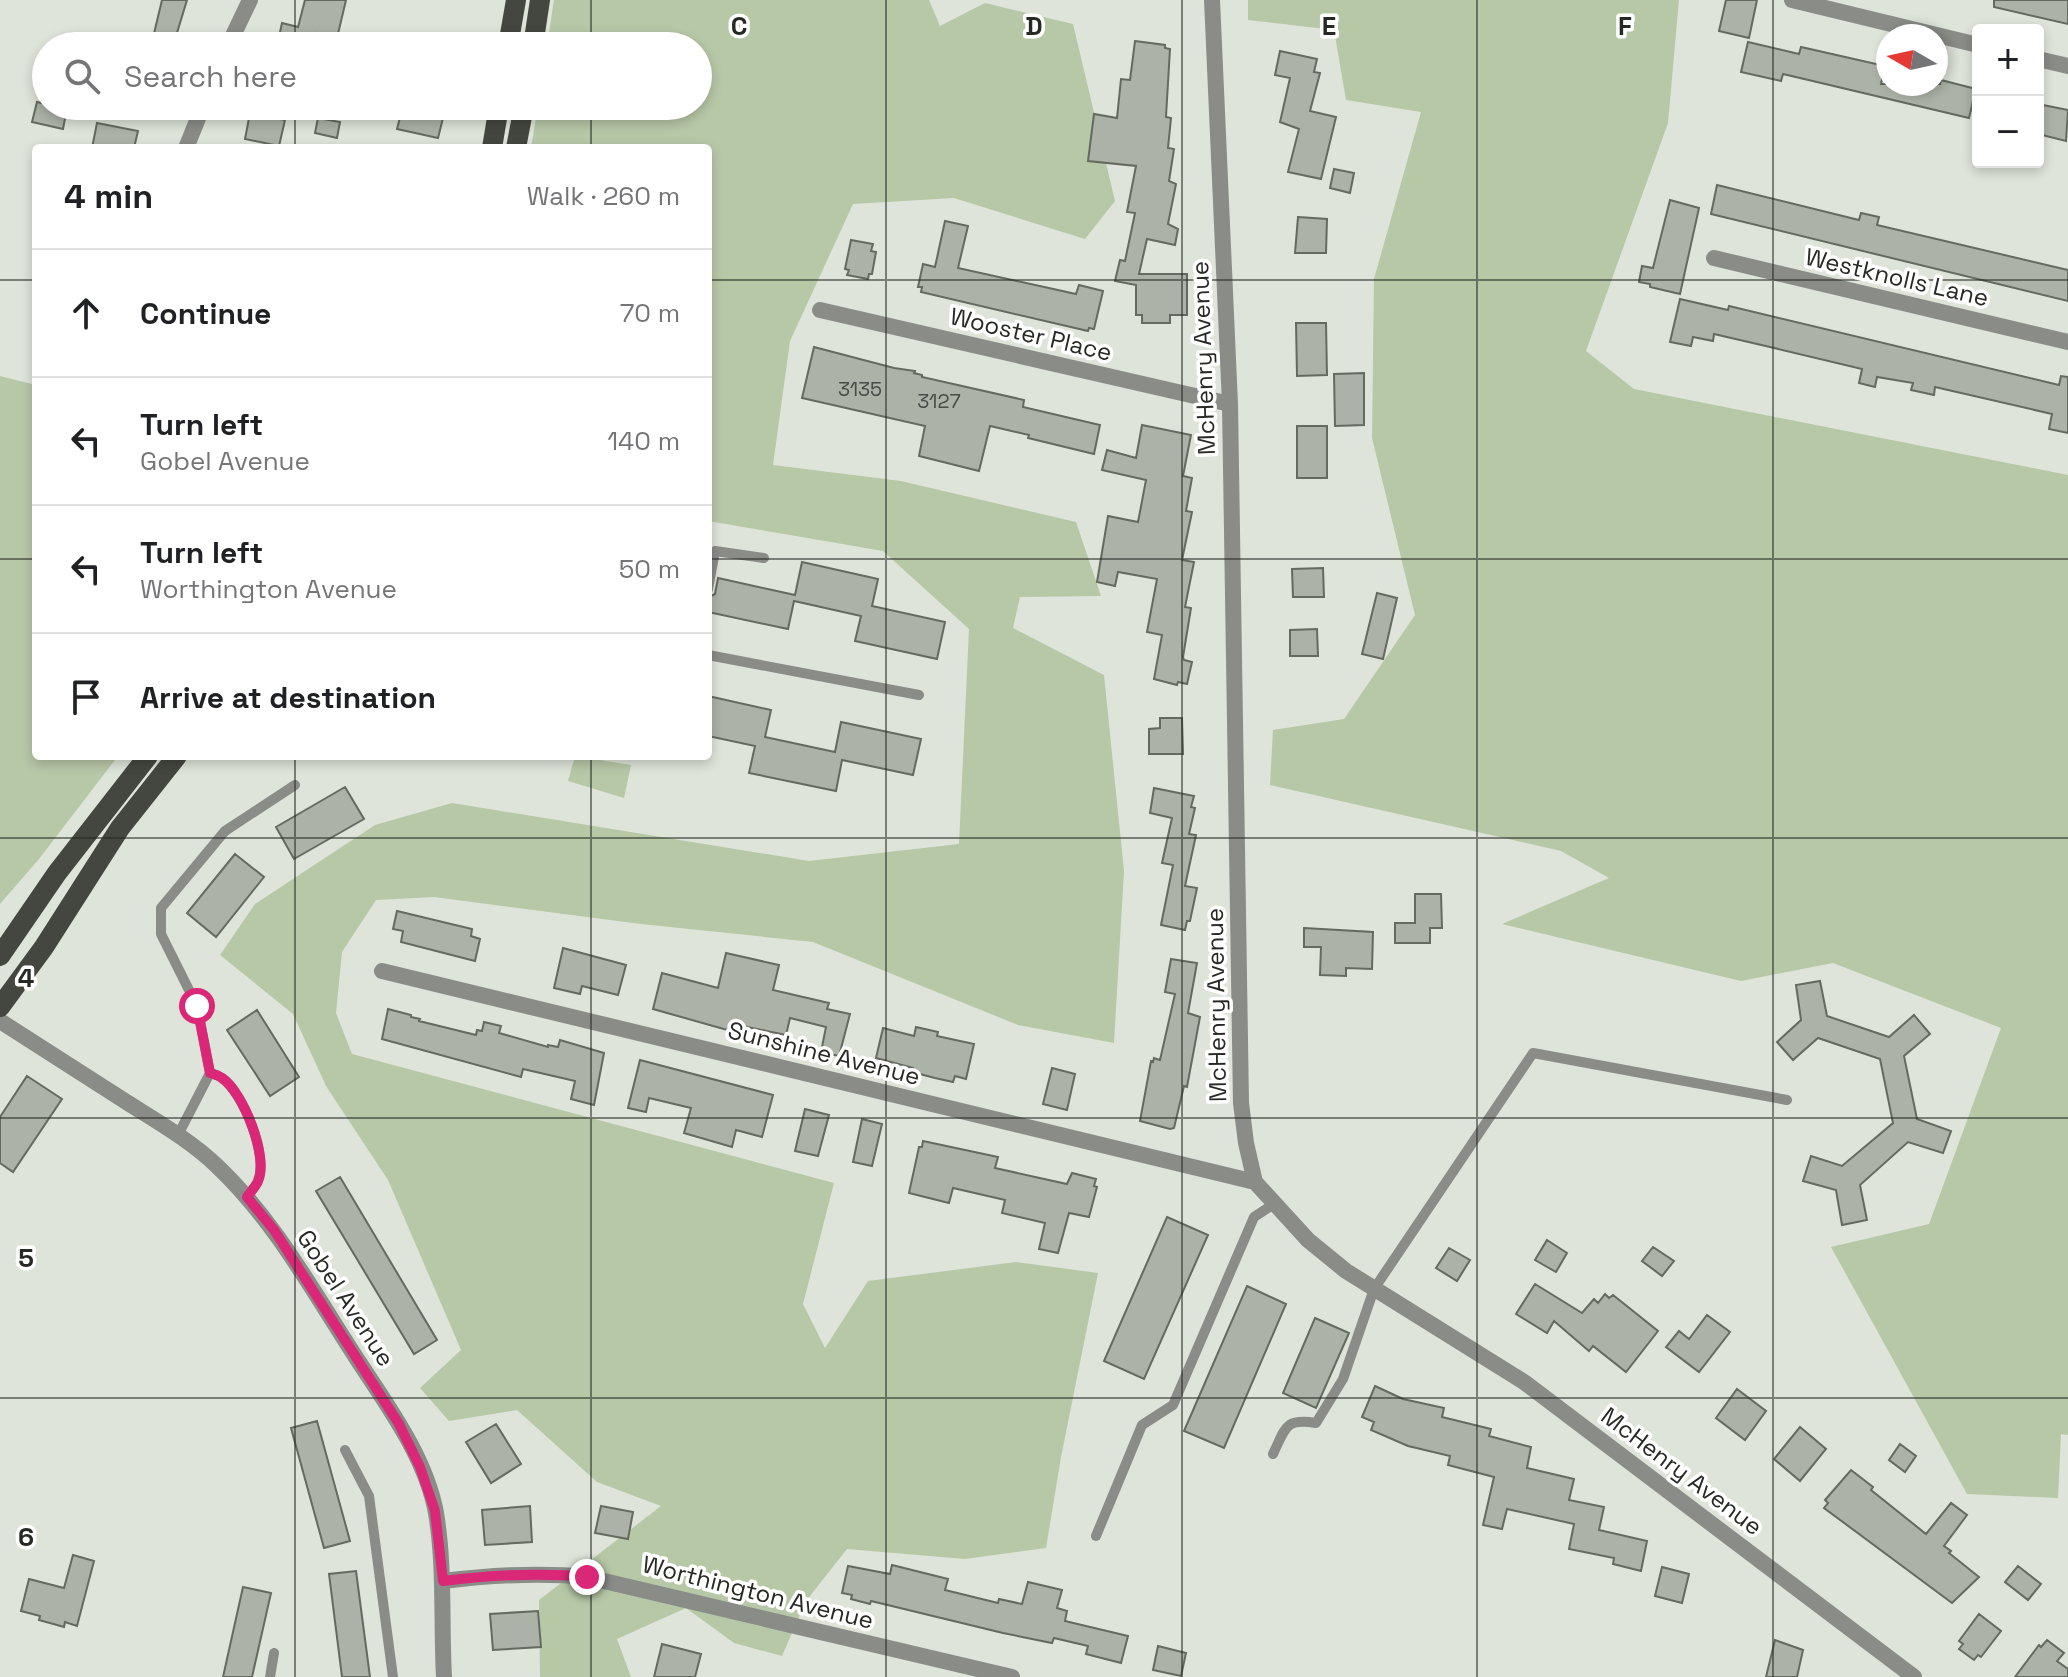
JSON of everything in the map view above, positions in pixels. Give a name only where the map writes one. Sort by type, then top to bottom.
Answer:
[{"type":"main road","points":[[510,32],[516,0]]},
{"type":"main road","points":[[535,32],[540,0]]},
{"type":"main road","points":[[493,144],[497,120]]},
{"type":"main road","points":[[517,144],[521,120]]},
{"type":"main road","points":[[0,956],[57,873],[145,760]]},
{"type":"main road","points":[[0,1007],[44,947],[120,828],[174,760]]},
{"type":"street","points":[[235,32],[250,0]]},
{"type":"street","name":"McHenry Avenue","points":[[1212,0],[1230,404],[1241,1103],[1255,1182],[1317,1248],[1346,1271],[1524,1382],[1914,1677]]},
{"type":"street","points":[[1792,0],[1972,44]]},
{"type":"street","points":[[2044,60],[2068,66]]},
{"type":"street","points":[[188,144],[197,120]]},
{"type":"street","name":"Westknolls Lane","points":[[1714,258],[2068,342]]},
{"type":"street","name":"Wooster Place","points":[[820,310],[1230,404]]},
{"type":"street","name":"Sunshine Avenue","points":[[382,971],[1255,1182]]},
{"type":"street","name":"Gobel Avenue","points":[[0,1021],[178,1135],[215,1164],[274,1230],[399,1424],[420,1467],[435,1511],[443,1581],[441,1625],[444,1677]]},
{"type":"street","name":"Worthington Avenue","points":[[443,1581],[507,1573],[587,1577],[1012,1677]]},
{"type":"lane","points":[[712,567],[715,551],[764,558]]},
{"type":"lane","points":[[712,656],[919,695]]},
{"type":"lane","points":[[178,1135],[210,1073],[197,1006],[161,934],[161,908],[225,831],[295,785]]},
{"type":"lane","points":[[1273,1454],[1287,1425],[1297,1420],[1316,1423],[1343,1379],[1374,1289],[1533,1053],[1787,1100]]},
{"type":"lane","points":[[210,1073],[223,1078],[233,1090],[251,1123],[261,1154],[258,1181],[247,1197]]},
{"type":"lane","points":[[1096,1536],[1142,1425],[1173,1405],[1254,1217],[1274,1204]]},
{"type":"lane","points":[[345,1450],[369,1496],[393,1677]]},
{"type":"lane","points":[[270,1677],[274,1653]]},
{"type":"green space","points":[[554,0],[929,0],[940,26],[985,3],[1073,24],[1115,201],[1085,239],[954,198],[853,204],[790,341],[773,465],[901,481],[1076,522],[1101,596],[1020,597],[1013,628],[1104,675],[1124,871],[1114,1043],[1018,1025],[813,942],[641,924],[434,897],[376,900],[342,952],[336,1013],[352,1054],[834,1183],[803,1304],[825,1348],[868,1281],[1016,1262],[1098,1273],[1046,1548],[965,1559],[847,1549],[806,1601],[782,1656],[734,1643],[686,1608],[617,1639],[631,1677],[540,1677],[539,1600],[661,1506],[597,1482],[517,1410],[449,1421],[420,1388],[461,1350],[388,1180],[326,1086],[293,1014],[220,955],[255,904],[375,825],[452,803],[809,861],[959,844],[969,629],[883,551],[712,522],[712,144],[532,144],[536,120],[712,120],[712,32],[549,32]]},
{"type":"green space","points":[[1248,0],[1679,0],[1668,123],[1586,351],[1634,389],[2068,475],[2068,1435],[2061,1434],[2058,1498],[1967,1494],[1831,1247],[1929,1224],[2001,1028],[1833,963],[1741,981],[1502,924],[1609,878],[1561,851],[1270,785],[1273,730],[1344,719],[1415,615],[1372,438],[1374,279],[1421,112],[1346,100],[1334,30],[1248,20]]},
{"type":"green space","points":[[0,376],[32,384],[32,760],[115,760],[39,859],[0,904]]},
{"type":"green space","points":[[574,760],[631,765],[624,798],[568,781]]},
{"type":"building","points":[[162,0],[187,0],[177,32],[154,32]]},
{"type":"building","points":[[305,0],[346,0],[338,32],[280,32],[282,23],[298,27]]},
{"type":"building","points":[[1726,0],[1757,0],[1749,38],[1719,31]]},
{"type":"building","points":[[1994,0],[2068,0],[2068,24],[1994,7]]},
{"type":"building","points":[[1135,41],[1165,45],[1170,49],[1166,117],[1171,118],[1168,148],[1174,149],[1169,181],[1176,184],[1168,224],[1178,229],[1175,245],[1147,239],[1139,274],[1187,274],[1187,315],[1170,315],[1170,323],[1142,323],[1142,315],[1136,315],[1136,285],[1115,281],[1120,260],[1125,261],[1135,213],[1127,212],[1136,166],[1088,161],[1094,114],[1117,118],[1121,79],[1130,80]]},
{"type":"building","points":[[1748,42],[1799,54],[1801,47],[1876,64],[1876,96],[1783,74],[1781,81],[1741,72]]},
{"type":"building","points":[[1280,51],[1317,59],[1314,72],[1320,73],[1310,111],[1336,117],[1321,179],[1288,172],[1299,129],[1280,122],[1290,78],[1275,75]]},
{"type":"building","points":[[1948,82],[1972,88],[1969,118],[1876,96],[1948,96]]},
{"type":"building","points":[[2044,105],[2068,110],[2066,141],[2044,136]]},
{"type":"building","points":[[32,120],[65,120],[63,129]]},
{"type":"building","points":[[249,120],[285,120],[279,144],[245,139]]},
{"type":"building","points":[[318,120],[340,122],[337,138],[315,133]]},
{"type":"building","points":[[399,120],[442,120],[438,138],[397,129]]},
{"type":"building","points":[[97,123],[138,131],[135,144],[93,144]]},
{"type":"building","points":[[1334,169],[1354,173],[1350,193],[1330,188]]},
{"type":"building","points":[[1717,185],[1859,220],[1861,213],[1879,217],[1877,225],[2068,270],[2068,301],[1711,214]]},
{"type":"building","points":[[1670,200],[1699,208],[1680,294],[1639,282],[1642,266],[1653,268]]},
{"type":"building","points":[[1298,217],[1327,219],[1326,253],[1295,253]]},
{"type":"building","points":[[945,221],[968,226],[958,268],[1076,294],[1079,285],[1103,291],[1094,329],[1089,328],[1088,331],[921,292],[922,287],[918,287],[923,264],[935,267]]},
{"type":"building","points":[[851,240],[873,244],[871,251],[876,252],[872,274],[868,279],[847,275],[849,270],[845,269]]},
{"type":"building","points":[[1680,299],[1728,310],[1729,306],[2059,385],[2061,376],[2068,377],[2068,433],[2049,429],[2052,414],[1935,387],[1934,395],[1911,390],[1913,383],[1877,377],[1875,387],[1859,383],[1862,369],[1714,334],[1713,341],[1693,337],[1691,346],[1670,342]]},
{"type":"building","points":[[1296,323],[1326,323],[1327,375],[1297,376]]},
{"type":"building","points":[[814,347],[915,371],[922,377],[1024,400],[1023,407],[1100,425],[1094,454],[990,426],[979,471],[919,456],[925,426],[802,398]]},
{"type":"building","points":[[1364,373],[1364,425],[1335,426],[1334,374]]},
{"type":"building","points":[[1142,425],[1191,435],[1183,476],[1192,478],[1186,511],[1192,512],[1182,560],[1194,562],[1185,607],[1191,608],[1183,657],[1192,662],[1187,684],[1178,682],[1177,685],[1154,679],[1162,635],[1147,632],[1157,579],[1118,572],[1115,586],[1097,582],[1108,516],[1138,522],[1146,480],[1102,470],[1107,450],[1136,458]]},
{"type":"building","points":[[1297,426],[1327,426],[1327,478],[1297,478]]},
{"type":"building","points":[[802,562],[878,579],[872,606],[945,622],[937,659],[855,641],[861,616],[794,601],[788,629],[712,613],[712,596],[718,578],[795,595]]},
{"type":"building","points":[[1323,568],[1324,597],[1293,597],[1292,569]]},
{"type":"building","points":[[1377,593],[1397,598],[1383,659],[1362,654]]},
{"type":"building","points":[[1317,629],[1318,656],[1290,656],[1290,630]]},
{"type":"building","points":[[712,697],[771,710],[765,737],[835,752],[841,722],[921,739],[913,775],[842,760],[836,791],[749,773],[755,746],[712,737]]},
{"type":"building","points":[[1160,718],[1182,718],[1183,754],[1149,754],[1149,729],[1160,728]]},
{"type":"building","points":[[345,787],[364,819],[294,859],[276,827]]},
{"type":"building","points":[[1154,788],[1194,796],[1191,807],[1195,808],[1189,834],[1196,835],[1185,886],[1197,888],[1185,930],[1161,925],[1173,865],[1162,863],[1172,818],[1150,813]]},
{"type":"building","points":[[235,854],[264,877],[216,937],[187,913]]},
{"type":"building","points":[[1415,894],[1441,894],[1442,928],[1430,928],[1430,943],[1395,943],[1395,923],[1415,923]]},
{"type":"building","points":[[397,911],[472,929],[471,936],[480,939],[475,961],[401,942],[403,931],[393,929]]},
{"type":"building","points":[[1304,928],[1373,932],[1372,969],[1346,968],[1346,976],[1320,975],[1321,947],[1304,947]]},
{"type":"building","points":[[563,948],[626,965],[618,995],[582,986],[580,994],[554,988]]},
{"type":"building","points":[[726,953],[779,965],[773,990],[829,1003],[827,1009],[850,1014],[839,1056],[821,1052],[826,1027],[790,1018],[786,1035],[747,1027],[745,1035],[653,1009],[662,973],[718,988]]},
{"type":"building","points":[[1171,959],[1197,963],[1188,1013],[1200,1017],[1187,1087],[1184,1086],[1174,1128],[1170,1129],[1140,1121],[1151,1061],[1154,1058],[1160,1060],[1175,994],[1165,992]]},
{"type":"building","points":[[1820,981],[1827,1016],[1889,1037],[1914,1015],[1930,1034],[1904,1056],[1917,1119],[1951,1131],[1943,1153],[1908,1142],[1860,1185],[1867,1220],[1842,1225],[1836,1190],[1803,1181],[1811,1156],[1842,1166],[1893,1123],[1880,1059],[1818,1038],[1793,1060],[1777,1042],[1801,1020],[1796,985]]},
{"type":"building","points":[[388,1009],[411,1015],[419,1021],[476,1035],[477,1030],[482,1031],[484,1022],[501,1026],[499,1033],[548,1047],[558,1047],[560,1040],[604,1053],[594,1105],[571,1099],[575,1081],[523,1069],[521,1077],[382,1039]]},
{"type":"building","points":[[257,1010],[299,1077],[270,1096],[227,1030]]},
{"type":"building","points":[[916,1027],[938,1032],[937,1036],[974,1044],[966,1079],[955,1076],[953,1082],[935,1078],[912,1072],[913,1068],[876,1058],[883,1028],[914,1036]]},
{"type":"building","points":[[640,1060],[773,1095],[762,1137],[736,1130],[732,1147],[684,1133],[691,1108],[649,1098],[646,1112],[628,1108]]},
{"type":"building","points":[[1052,1068],[1075,1074],[1067,1110],[1043,1104]]},
{"type":"building","points":[[27,1076],[62,1099],[13,1172],[0,1163],[0,1117]]},
{"type":"building","points":[[805,1109],[829,1115],[818,1156],[795,1151]]},
{"type":"building","points":[[862,1119],[882,1124],[872,1166],[853,1162]]},
{"type":"building","points":[[923,1141],[998,1157],[995,1168],[1067,1184],[1072,1173],[1096,1179],[1094,1186],[1097,1187],[1089,1217],[1069,1213],[1058,1253],[1039,1249],[1045,1223],[1002,1213],[1005,1200],[953,1188],[949,1203],[909,1193]]},
{"type":"building","points":[[340,1177],[437,1340],[414,1354],[316,1191]]},
{"type":"building","points":[[1167,1217],[1208,1235],[1144,1379],[1104,1361]]},
{"type":"building","points":[[1547,1240],[1567,1253],[1556,1272],[1535,1260]]},
{"type":"building","points":[[1653,1247],[1674,1261],[1662,1276],[1642,1261]]},
{"type":"building","points":[[1449,1248],[1470,1260],[1457,1281],[1436,1268]]},
{"type":"building","points":[[1535,1284],[1582,1313],[1594,1299],[1598,1303],[1605,1294],[1609,1298],[1613,1295],[1658,1331],[1626,1372],[1593,1346],[1589,1351],[1554,1321],[1547,1333],[1516,1314]]},
{"type":"building","points":[[1247,1286],[1286,1304],[1224,1448],[1184,1431]]},
{"type":"building","points":[[1707,1315],[1730,1332],[1699,1372],[1666,1347],[1679,1331],[1689,1339]]},
{"type":"building","points":[[1315,1318],[1349,1333],[1316,1408],[1283,1393]]},
{"type":"building","points":[[1375,1386],[1403,1399],[1444,1408],[1442,1417],[1491,1429],[1489,1436],[1531,1447],[1527,1468],[1574,1479],[1569,1500],[1604,1507],[1599,1530],[1647,1541],[1641,1571],[1613,1564],[1614,1558],[1569,1549],[1574,1524],[1507,1509],[1502,1529],[1483,1525],[1494,1477],[1448,1465],[1450,1456],[1408,1446],[1371,1430],[1374,1422],[1362,1417]]},
{"type":"building","points":[[1737,1389],[1766,1411],[1745,1440],[1716,1418]]},
{"type":"building","points":[[317,1421],[350,1541],[324,1548],[291,1428]]},
{"type":"building","points":[[496,1424],[521,1464],[491,1483],[466,1442]]},
{"type":"building","points":[[1800,1427],[1826,1449],[1800,1481],[1774,1459]]},
{"type":"building","points":[[1900,1444],[1916,1456],[1905,1472],[1889,1460]]},
{"type":"building","points":[[1851,1470],[1926,1534],[1951,1503],[1967,1515],[1944,1546],[1979,1577],[1952,1603],[1824,1508],[1828,1503],[1825,1500]]},
{"type":"building","points":[[530,1506],[532,1542],[485,1545],[482,1510]]},
{"type":"building","points":[[601,1506],[633,1512],[628,1539],[595,1533]]},
{"type":"building","points":[[73,1555],[94,1561],[77,1626],[65,1622],[64,1627],[21,1611],[29,1579],[64,1588]]},
{"type":"building","points":[[892,1565],[948,1579],[945,1590],[998,1603],[999,1599],[1022,1604],[1028,1582],[1062,1590],[1057,1608],[1067,1611],[1065,1621],[1128,1636],[1121,1663],[1086,1654],[1088,1646],[1054,1638],[1052,1643],[1003,1633],[871,1601],[870,1604],[842,1593],[848,1566],[890,1574]]},
{"type":"building","points":[[2018,1566],[2041,1584],[2028,1600],[2005,1582]]},
{"type":"building","points":[[1662,1567],[1689,1574],[1682,1603],[1655,1596]]},
{"type":"building","points":[[356,1571],[370,1677],[342,1677],[329,1574]]},
{"type":"building","points":[[243,1587],[271,1593],[252,1677],[223,1677]]},
{"type":"building","points":[[538,1611],[541,1647],[493,1650],[490,1614]]},
{"type":"building","points":[[1979,1614],[2001,1631],[1981,1657],[1978,1655],[1974,1660],[1959,1649],[1963,1644],[1959,1641]]},
{"type":"building","points":[[1775,1640],[1803,1650],[1797,1677],[1766,1677]]},
{"type":"building","points":[[2047,1640],[2064,1653],[2057,1661],[2068,1669],[2068,1677],[2015,1677],[2039,1645],[2041,1647]]},
{"type":"building","points":[[662,1644],[701,1654],[695,1677],[654,1677]]},
{"type":"building","points":[[1158,1646],[1186,1653],[1181,1676],[1153,1670]]},
{"type":"route","points":[[197,1006],[210,1073],[223,1078],[233,1090],[251,1123],[261,1154],[258,1181],[247,1197],[274,1230],[399,1424],[420,1467],[435,1511],[443,1581],[507,1573],[587,1577]]}]
